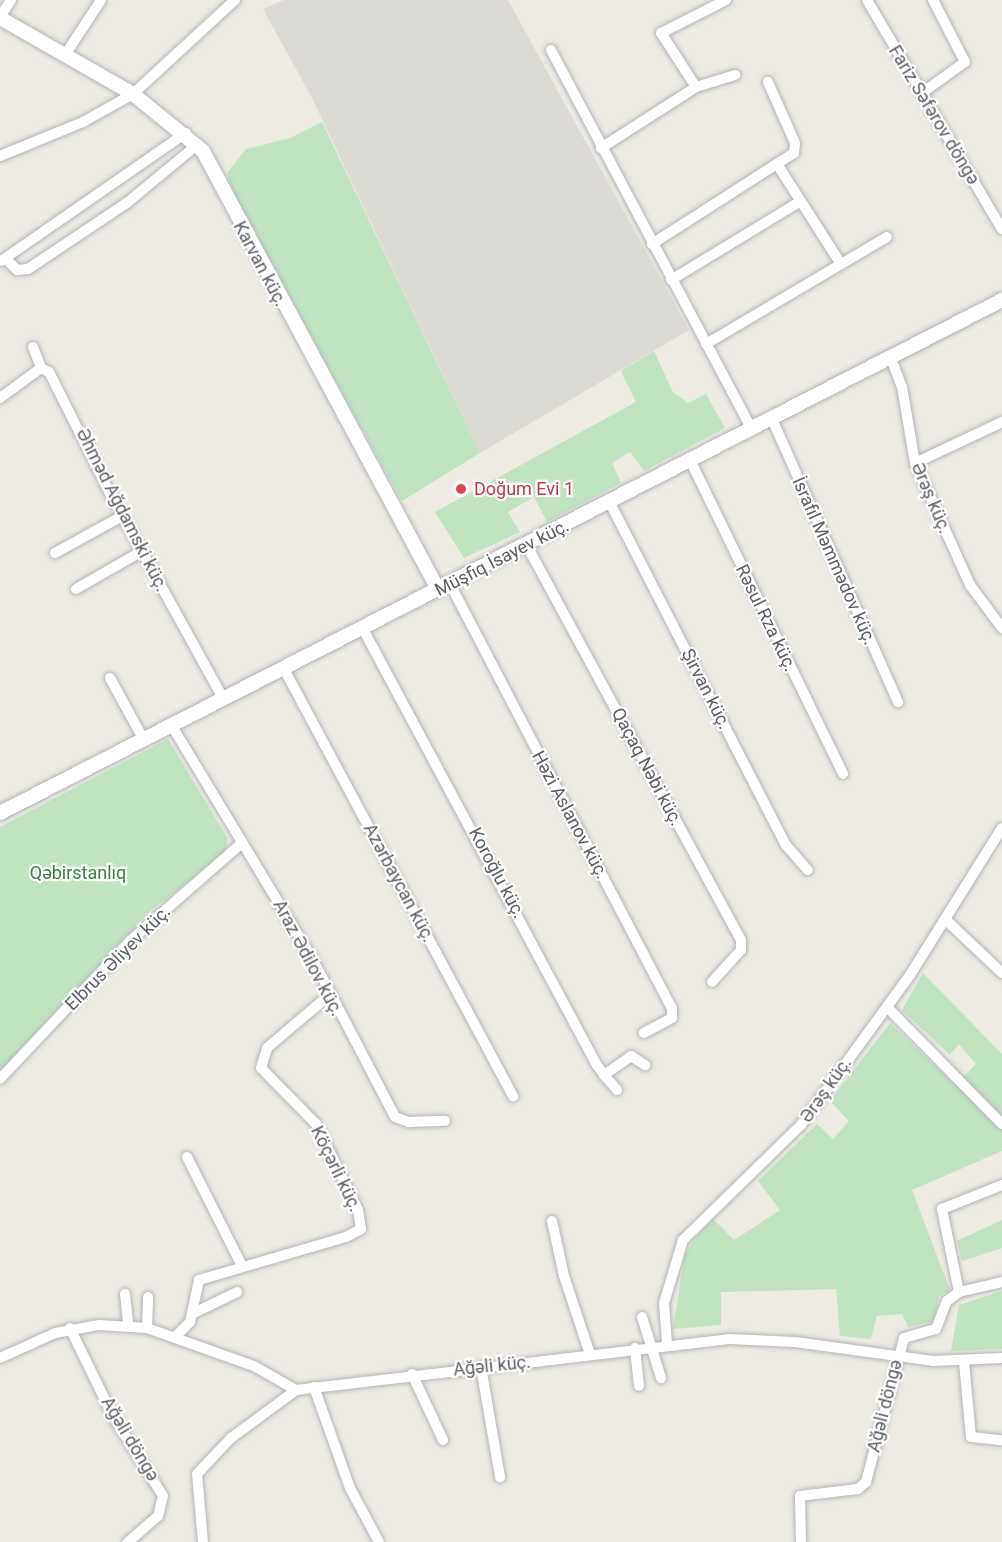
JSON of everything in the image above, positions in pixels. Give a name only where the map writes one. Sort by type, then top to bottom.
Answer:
[{"type":"street","points":[[0,17],[11,0]]},
{"type":"street","points":[[65,55],[101,0]]},
{"type":"street","points":[[0,156],[83,122],[133,94],[235,0]]},
{"type":"street","points":[[696,87],[662,33],[726,0]]},
{"type":"street","name":"Fariz Səfərov döngə","points":[[867,0],[1002,229]]},
{"type":"street","points":[[922,93],[965,62],[933,0]]},
{"type":"street","name":"Karvan küç.","points":[[0,17],[133,94],[198,144],[444,587]]},
{"type":"street","points":[[551,50],[752,430]]},
{"type":"street","points":[[601,148],[696,87],[735,75]]},
{"type":"street","points":[[652,244],[796,150],[768,82]]},
{"type":"street","points":[[186,133],[3,260],[17,270],[28,269],[128,202],[198,144]]},
{"type":"street","points":[[777,164],[841,264]]},
{"type":"street","points":[[671,280],[801,201]]},
{"type":"street","points":[[706,344],[887,237]]},
{"type":"street","name":"Müşfiq İsayev küç.","points":[[0,813],[527,546],[1002,300]]},
{"type":"street","points":[[0,398],[41,368],[33,347]]},
{"type":"street","name":"Ərəş küç.","points":[[890,356],[902,387],[915,463],[970,585],[998,615],[1002,628]]},
{"type":"street","name":"Əhməd Ağdamski küç.","points":[[41,368],[49,372],[64,395],[122,516],[224,700]]},
{"type":"street","name":"İsrafil Məmmədov küç.","points":[[772,419],[898,702]]},
{"type":"street","points":[[915,463],[1002,422]]},
{"type":"street","name":"Rəsul Rza küç.","points":[[691,462],[843,774]]},
{"type":"street","name":"Şirvan küç.","points":[[610,503],[786,845],[808,870]]},
{"type":"street","points":[[55,554],[122,516]]},
{"type":"street","name":"Qaçaq Nəbi küç.","points":[[527,546],[741,940],[741,950],[711,982]]},
{"type":"street","points":[[76,589],[142,551]]},
{"type":"street","name":"Həzi Aslanov küç.","points":[[444,587],[672,1008],[672,1018],[644,1033]]},
{"type":"street","name":"Koroğlu küç.","points":[[363,629],[502,880],[567,1015],[604,1075],[617,1090]]},
{"type":"street","name":"Azərbaycan küç.","points":[[284,669],[513,1096]]},
{"type":"street","points":[[110,678],[144,740]]},
{"type":"street","name":"Araz Ədilov küç.","points":[[172,726],[312,958],[328,996],[395,1117],[408,1122],[445,1121]]},
{"type":"street","name":"Ərəş küç.","points":[[667,1343],[664,1303],[682,1240],[801,1125],[946,920],[1001,833]]},
{"type":"street","name":"Elbrus Əliyev küç.","points":[[0,1078],[130,941],[242,843]]},
{"type":"street","points":[[946,920],[1002,973]]},
{"type":"street","name":"Köçərli küç.","points":[[175,1337],[194,1313],[199,1280],[346,1238],[361,1229],[357,1210],[316,1124],[261,1068],[267,1048],[328,996]]},
{"type":"street","points":[[886,1007],[1002,1124]]},
{"type":"street","points":[[604,1075],[631,1056],[645,1065]]},
{"type":"street","points":[[187,1157],[242,1266]]},
{"type":"street","points":[[1002,1185],[942,1209],[959,1292],[1002,1282]]},
{"type":"street","points":[[552,1221],[564,1276],[590,1354]]},
{"type":"street","points":[[194,1313],[237,1292]]},
{"type":"street","name":"Ağəli döngə","points":[[801,1542],[800,1496],[858,1489],[866,1482],[897,1357],[908,1335],[940,1326],[947,1301],[959,1292]]},
{"type":"street","points":[[125,1294],[128,1325]]},
{"type":"street","points":[[147,1328],[148,1297]]},
{"type":"street","points":[[642,1317],[661,1378]]},
{"type":"street","points":[[0,1358],[70,1328],[128,1325],[175,1337],[277,1376],[296,1390],[231,1438],[197,1474],[203,1542]]},
{"type":"street","name":"Ağəli döngə","points":[[70,1328],[113,1416],[163,1496],[158,1516],[128,1542]]},
{"type":"street","name":"Ağəli küç.","points":[[296,1390],[667,1343],[756,1339],[897,1357],[964,1362],[1002,1359]]},
{"type":"street","points":[[635,1348],[639,1386]]},
{"type":"street","points":[[964,1362],[971,1437],[1002,1440]]},
{"type":"street","points":[[481,1367],[500,1477]]},
{"type":"street","points":[[412,1374],[443,1440]]},
{"type":"street","points":[[314,1387],[350,1488],[380,1542]]},
{"type":"shaded area","points":[[284,0],[508,0],[689,330],[480,453],[313,100],[263,9]]},
{"type":"green space","points":[[322,122],[480,453],[402,501],[233,194],[227,173],[246,149],[290,138]]},
{"type":"green space","points":[[654,351],[673,392],[688,403],[706,394],[725,428],[644,471],[630,452],[612,463],[621,483],[547,522],[534,497],[508,512],[520,532],[464,558],[435,512],[636,402],[621,371]]},
{"type":"green space","name":"Qəbirstanlıq","points":[[168,739],[228,839],[224,855],[150,911],[0,1071],[0,827]]},
{"type":"green space","points":[[923,973],[1002,1054],[1002,1151],[912,1190],[950,1290],[939,1296],[934,1321],[908,1327],[902,1314],[877,1316],[871,1339],[840,1336],[836,1289],[721,1292],[721,1325],[673,1329],[684,1258],[694,1239],[713,1219],[734,1240],[780,1210],[758,1181],[817,1124],[833,1139],[849,1121],[830,1101],[890,1023],[955,1085],[976,1064],[959,1044],[950,1055],[902,1010]]},
{"type":"green space","points":[[1002,1220],[1002,1248],[962,1261],[957,1241]]},
{"type":"green space","points":[[1002,1291],[1002,1349],[951,1351],[959,1305]]},
{"type":"place","name":"Doğum Evi 1","points":[[461,489]]}]
